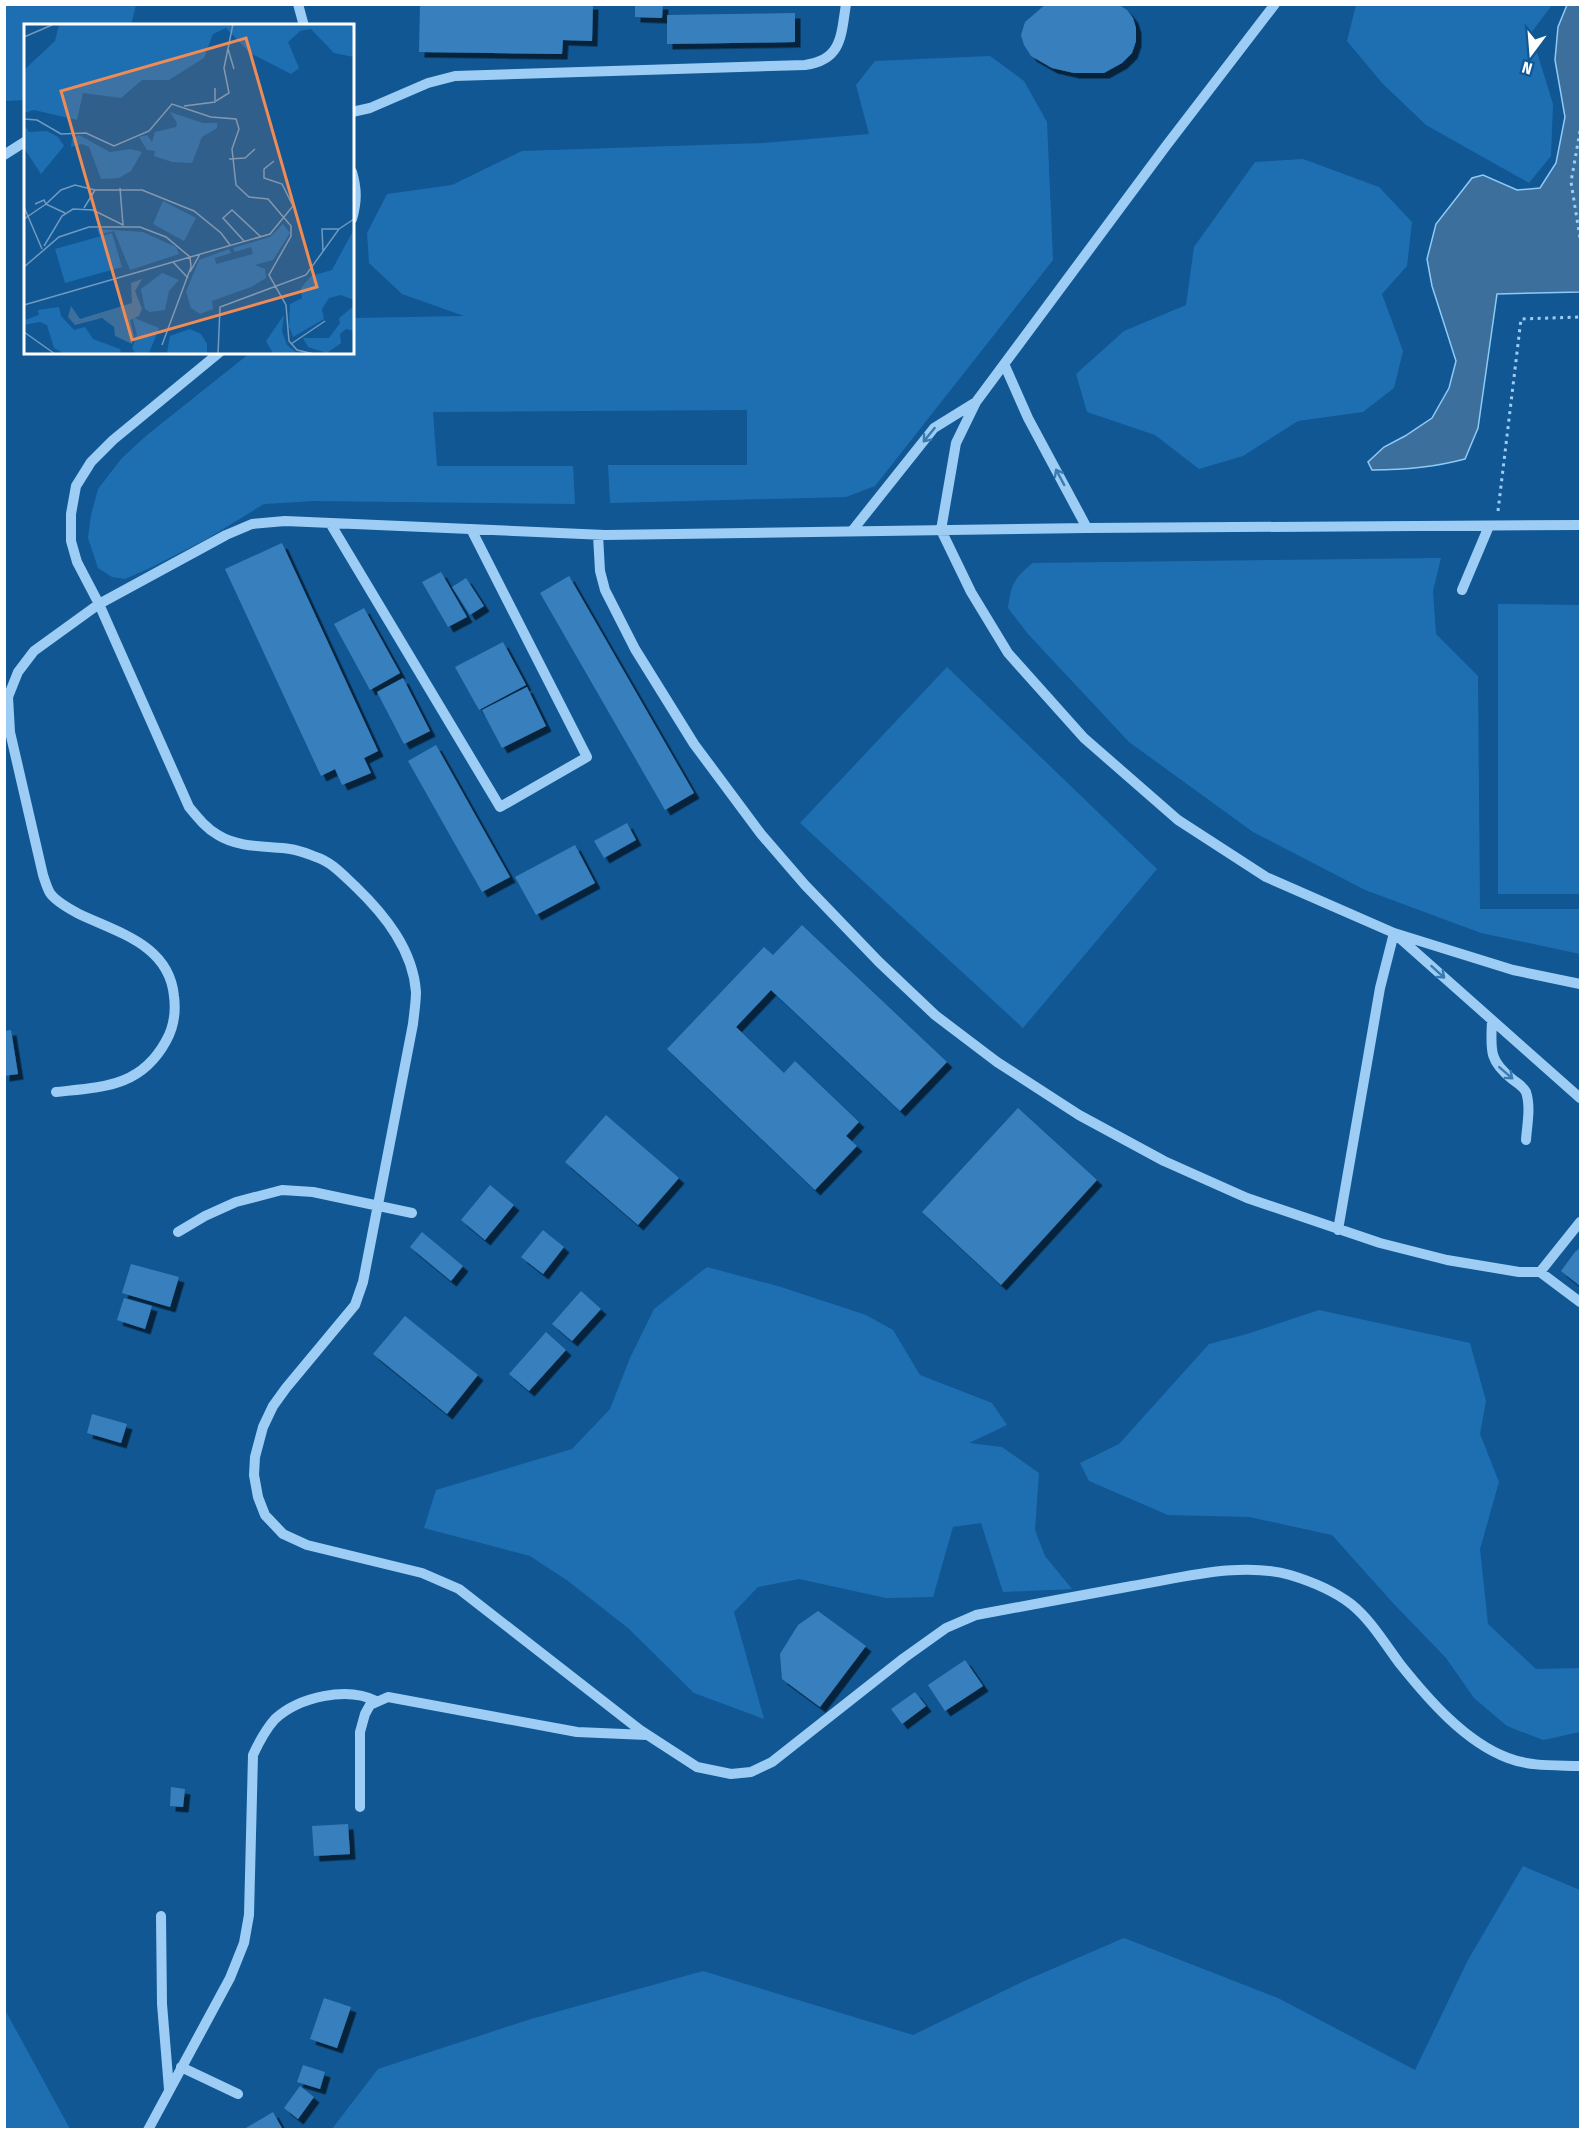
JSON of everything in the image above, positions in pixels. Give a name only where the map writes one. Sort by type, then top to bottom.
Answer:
[{"type":"street","points":[[298,4],[303,24]]},
{"type":"street","points":[[354,112],[370,108],[428,83],[455,76],[819,63],[830,57],[838,45],[846,4]]},
{"type":"street","points":[[1275,4],[1166,146],[1005,366],[976,402],[956,443],[941,530],[971,592],[1008,653],[1084,738],[1178,820],[1266,877],[1394,933],[1513,970],[1581,984]]},
{"type":"street","points":[[4,155],[24,142]]},
{"type":"street","points":[[354,178],[357,204],[354,213]]},
{"type":"street","points":[[218,354],[112,440],[91,462],[76,486],[70,514],[71,541],[77,562],[99,604],[189,807],[204,825],[220,836],[239,844],[293,849],[320,858],[337,869],[389,923],[412,971],[416,992],[413,1024],[363,1282],[355,1305],[279,1397],[263,1427],[255,1456],[254,1475],[258,1497],[265,1515],[283,1534],[308,1545],[422,1573],[459,1589],[648,1735],[697,1767],[731,1774],[751,1772],[781,1755],[904,1658],[946,1628],[976,1615],[1197,1575],[1255,1569],[1289,1575],[1321,1587],[1351,1605],[1382,1638],[1401,1664],[1452,1723],[1482,1745],[1509,1759],[1538,1765],[1581,1766]]},
{"type":"street","points":[[1005,366],[1028,418],[1087,528]]},
{"type":"street","points":[[852,531],[934,428],[976,402]]},
{"type":"street","points":[[56,1092],[105,1087],[130,1078],[156,1058],[170,1035],[176,1011],[173,984],[159,958],[143,943],[69,909],[50,894],[43,875],[10,732],[8,697],[18,672],[34,651],[99,604],[226,535],[252,524],[285,521],[598,535],[1087,528],[1581,525]]},
{"type":"street","points":[[330,523],[500,807],[587,757],[471,529]]},
{"type":"street","points":[[1462,590],[1493,526]]},
{"type":"street","points":[[598,535],[600,571],[605,591],[635,649],[694,744],[761,834],[805,885],[879,962],[935,1015],[1002,1065],[1079,1116],[1164,1161],[1247,1198],[1338,1230],[1447,1260],[1519,1272],[1540,1272],[1581,1302]]},
{"type":"street","points":[[1394,933],[1581,1098]]},
{"type":"street","points":[[1338,1230],[1380,988],[1394,933]]},
{"type":"street","points":[[1492,1020],[1491,1051],[1493,1058],[1500,1070],[1526,1093],[1528,1104],[1526,1140]]},
{"type":"street","points":[[178,1232],[205,1216],[236,1202],[282,1190],[313,1192],[412,1213]]},
{"type":"street","points":[[1540,1272],[1581,1222]]},
{"type":"street","points":[[148,2130],[230,1978],[244,1943],[249,1915],[253,1755],[262,1735],[276,1719],[295,1706],[314,1700],[341,1694],[361,1694],[376,1701]]},
{"type":"street","points":[[360,1807],[362,1723],[370,1705],[388,1697],[577,1732],[648,1735]]},
{"type":"street","points":[[161,1916],[162,2004],[169,2089]]},
{"type":"street","points":[[181,2067],[238,2094]]},
{"type":"path","points":[[1581,131],[1571,182],[1581,238]]},
{"type":"path","points":[[1493,526],[1521,319],[1581,317]]},
{"type":"shaded area","points":[[5,4],[136,5],[131,24],[24,24],[24,100],[5,101]]},
{"type":"shaded area","points":[[1356,5],[1552,5],[1531,33],[1553,104],[1551,156],[1529,183],[1426,125],[1382,83],[1347,41]]},
{"type":"shaded area","points":[[1567,5],[1580,5],[1580,292],[1497,294],[1478,428],[1465,459],[1419,468],[1372,470],[1368,462],[1384,447],[1432,418],[1449,388],[1456,361],[1432,286],[1427,259],[1436,224],[1472,178],[1483,175],[1517,190],[1540,188],[1556,163],[1565,117],[1555,60],[1558,27]]},
{"type":"shaded area","points":[[990,56],[1024,81],[1047,122],[1053,260],[875,486],[846,497],[610,503],[608,465],[747,465],[747,410],[433,412],[437,466],[573,466],[575,504],[315,501],[264,504],[205,540],[125,579],[112,577],[98,568],[88,538],[98,489],[122,458],[147,435],[249,354],[354,354],[354,318],[464,316],[402,294],[369,263],[367,233],[387,194],[452,185],[522,151],[763,143],[869,134],[856,85],[875,61]]},
{"type":"shaded area","points":[[1303,159],[1379,187],[1412,222],[1407,266],[1382,294],[1403,351],[1394,388],[1363,412],[1298,421],[1243,456],[1199,469],[1155,435],[1087,412],[1076,374],[1124,331],[1186,305],[1194,247],[1255,162]]},
{"type":"shaded area","points":[[1441,558],[1433,591],[1436,634],[1478,676],[1480,909],[1580,909],[1580,954],[1481,933],[1365,890],[1253,832],[1129,742],[1028,634],[1008,608],[1014,582],[1033,563]]},
{"type":"shaded area","points":[[1498,604],[1580,605],[1580,894],[1498,894]]},
{"type":"shaded area","points":[[947,667],[1157,869],[1023,1028],[800,823]]},
{"type":"shaded area","points":[[707,1267],[781,1287],[866,1315],[893,1330],[920,1375],[992,1403],[1007,1425],[969,1443],[1002,1447],[1039,1473],[1035,1530],[1045,1556],[1072,1589],[1003,1592],[981,1523],[953,1527],[933,1597],[886,1598],[799,1579],[758,1587],[734,1612],[764,1719],[694,1693],[628,1628],[568,1581],[530,1556],[424,1528],[436,1490],[572,1449],[610,1409],[630,1358],[654,1309]]},
{"type":"shaded area","points":[[1319,1310],[1470,1343],[1486,1401],[1480,1434],[1499,1482],[1480,1549],[1488,1624],[1536,1669],[1580,1668],[1580,1732],[1543,1740],[1507,1726],[1474,1698],[1446,1658],[1332,1535],[1249,1517],[1168,1515],[1089,1481],[1080,1463],[1119,1444],[1209,1344]]},
{"type":"shaded area","points":[[1523,1866],[1580,1890],[1580,2129],[332,2129],[378,2069],[531,2019],[703,1971],[913,2035],[1022,1982],[1124,1938],[1278,1998],[1415,2070],[1468,1960]]},
{"type":"shaded area","points":[[5,2010],[70,2129],[5,2129]]},
{"type":"building","points":[[420,4],[593,4],[592,41],[563,40],[562,54],[419,52]]},
{"type":"building","points":[[635,4],[663,4],[662,18],[635,17]]},
{"type":"building","points":[[1046,4],[1118,4],[1133,18],[1136,28],[1136,41],[1132,53],[1122,63],[1104,73],[1074,73],[1052,68],[1031,56],[1021,35],[1025,22]]},
{"type":"building","points":[[795,13],[795,42],[667,44],[667,15]]},
{"type":"building","points":[[282,543],[378,751],[364,758],[371,773],[342,785],[335,769],[321,776],[225,569]]},
{"type":"building","points":[[441,572],[467,617],[448,627],[422,582]]},
{"type":"building","points":[[569,576],[694,793],[665,810],[540,593]]},
{"type":"building","points":[[466,578],[484,606],[470,615],[452,587]]},
{"type":"building","points":[[364,608],[400,673],[370,690],[334,624]]},
{"type":"building","points":[[503,642],[526,685],[479,710],[455,667]]},
{"type":"building","points":[[403,678],[430,731],[404,744],[377,692]]},
{"type":"building","points":[[527,687],[546,726],[502,748],[482,710]]},
{"type":"building","points":[[436,745],[510,877],[482,892],[408,761]]},
{"type":"building","points":[[627,823],[636,840],[604,858],[594,841]]},
{"type":"building","points":[[575,845],[595,883],[536,915],[515,877]]},
{"type":"building","points":[[802,925],[947,1062],[900,1111],[771,990],[736,1027],[784,1073],[795,1061],[859,1122],[846,1136],[857,1146],[815,1190],[667,1049],[764,947],[773,955]]},
{"type":"building","points":[[11,1030],[18,1074],[4,1076],[4,1031]]},
{"type":"building","points":[[1018,1108],[1097,1180],[1001,1285],[922,1212]]},
{"type":"building","points":[[606,1115],[679,1178],[638,1225],[565,1162]]},
{"type":"building","points":[[490,1185],[514,1205],[485,1240],[461,1220]]},
{"type":"building","points":[[543,1230],[564,1247],[543,1274],[521,1257]]},
{"type":"building","points":[[422,1232],[463,1266],[451,1281],[410,1247]]},
{"type":"building","points":[[1580,1248],[1580,1286],[1561,1271]]},
{"type":"building","points":[[131,1264],[179,1277],[170,1307],[122,1293]]},
{"type":"building","points":[[581,1291],[601,1309],[572,1341],[552,1324]]},
{"type":"building","points":[[124,1298],[152,1306],[145,1329],[117,1320]]},
{"type":"building","points":[[405,1316],[478,1375],[447,1414],[373,1354]]},
{"type":"building","points":[[546,1332],[566,1350],[529,1391],[509,1374]]},
{"type":"building","points":[[92,1414],[127,1424],[121,1443],[87,1433]]},
{"type":"building","points":[[818,1611],[866,1646],[820,1707],[782,1679],[780,1654],[798,1625]]},
{"type":"building","points":[[965,1660],[983,1686],[945,1711],[928,1685]]},
{"type":"building","points":[[915,1692],[926,1706],[902,1724],[891,1709]]},
{"type":"building","points":[[171,1787],[185,1789],[183,1807],[170,1806]]},
{"type":"building","points":[[348,1824],[350,1854],[314,1856],[312,1826]]},
{"type":"building","points":[[324,1998],[351,2007],[337,2048],[310,2039]]},
{"type":"building","points":[[303,2065],[325,2072],[320,2089],[297,2082]]},
{"type":"building","points":[[300,2086],[314,2097],[298,2119],[284,2108]]},
{"type":"building","points":[[273,2112],[283,2130],[247,2130],[246,2128]]}]
